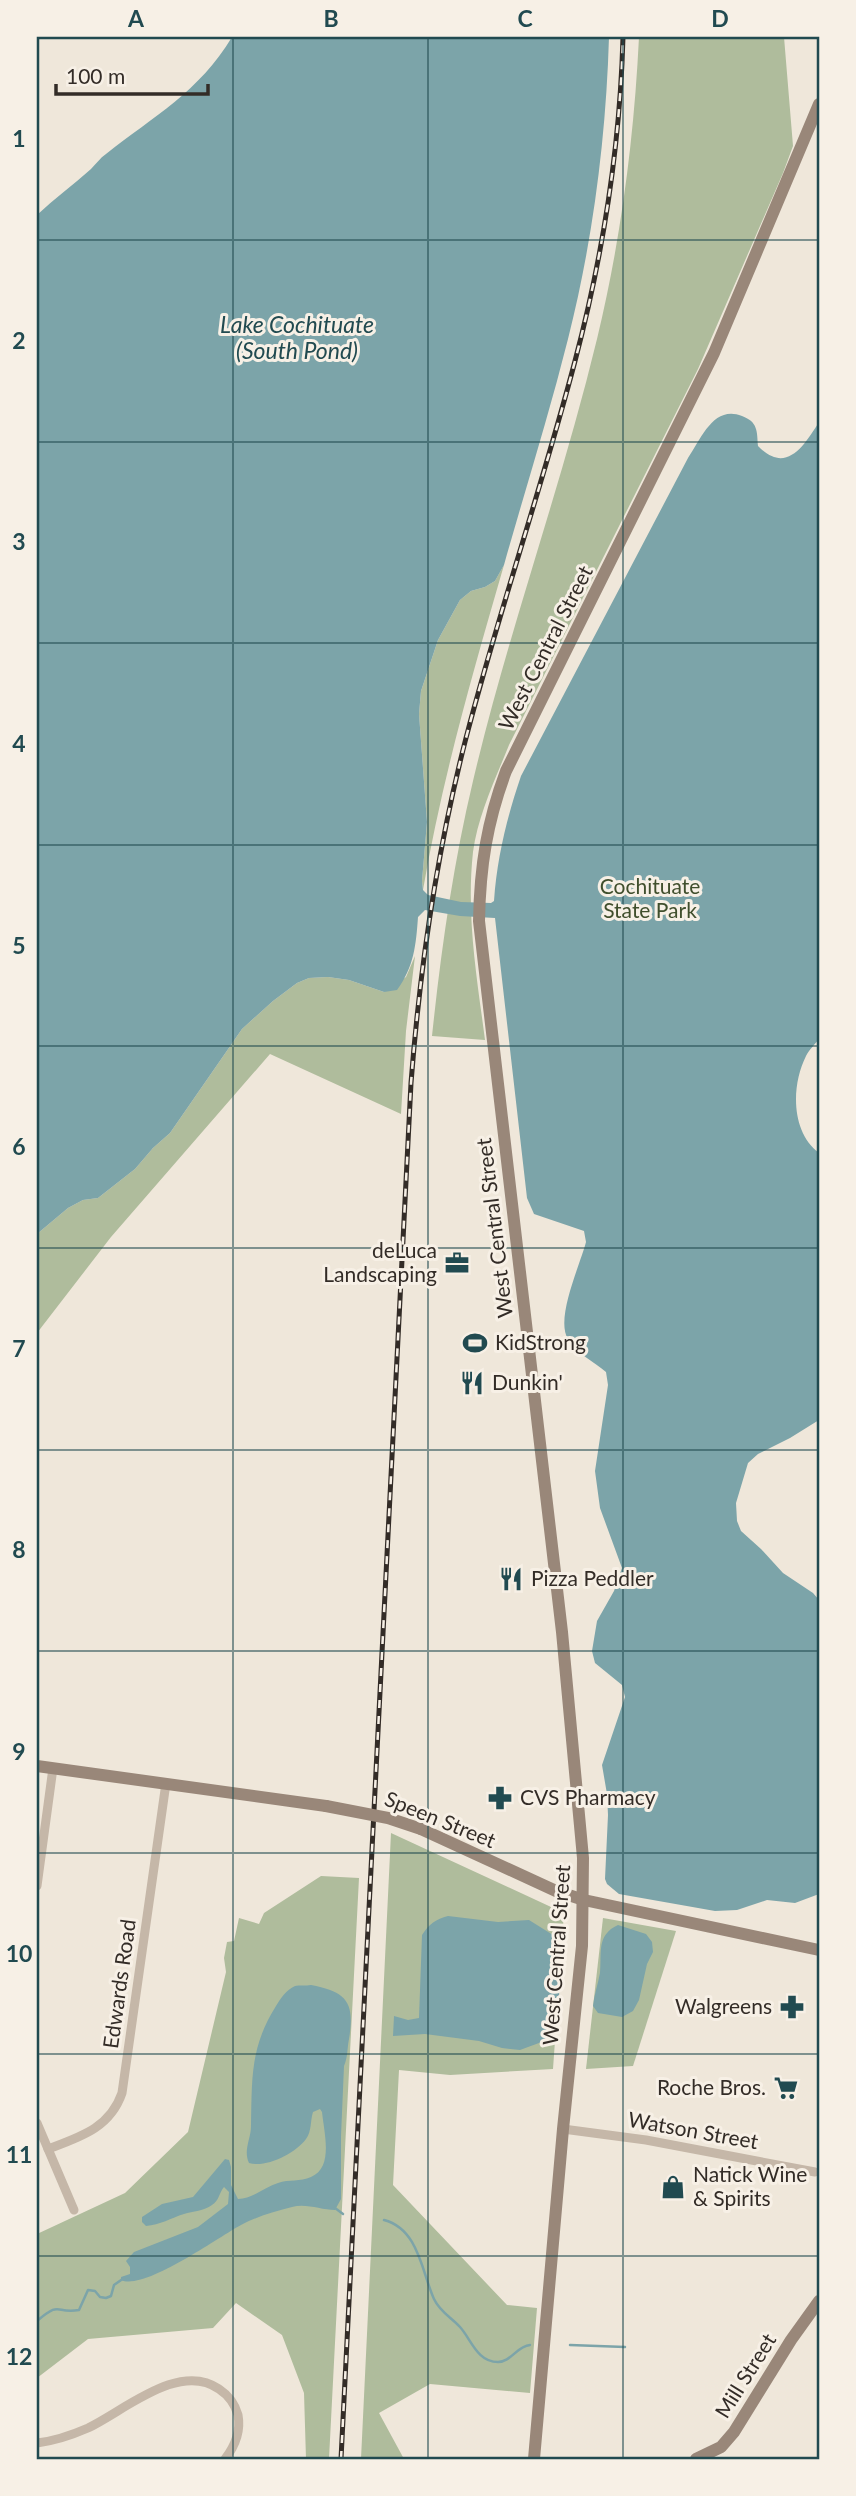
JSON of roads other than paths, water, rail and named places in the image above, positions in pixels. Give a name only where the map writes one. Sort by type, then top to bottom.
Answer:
[{"type":"main road","name":"West Central Street","points":[[534,2459],[582,1946],[584,1900],[580,1814],[563,1645],[479,921],[481,867],[488,827],[506,771],[704,373],[819,104]]},
{"type":"main road","name":"Speen Street","points":[[37,1766],[326,1806],[387,1818],[421,1829],[556,1891],[584,1900],[819,1950]]},
{"type":"main road","name":"Mill Street","points":[[705,2458],[721,2447],[734,2432],[791,2340],[819,2301]]},
{"type":"street","points":[[37,1886],[53,1768]]},
{"type":"street","name":"Edwards Road","points":[[48,2149],[84,2135],[100,2125],[114,2110],[122,2093],[166,1783]]},
{"type":"street","points":[[37,2123],[74,2210]]},
{"type":"street","name":"Watson Street","points":[[563,2129],[646,2140],[816,2172]]},
{"type":"street","points":[[37,2443],[90,2427],[170,2384],[193,2381],[216,2387],[226,2394],[237,2411],[236,2442],[225,2459]]},
{"type":"water","name":"Lake Cochituate (South Pond)","points":[[232,37],[609,37],[601,151],[585,264],[545,424],[504,565],[495,581],[471,591],[460,600],[438,640],[421,691],[419,714],[427,822],[422,881],[423,890],[428,895],[461,902],[494,901],[503,838],[521,776],[688,458],[710,425],[724,415],[747,418],[756,428],[758,446],[777,458],[793,454],[800,448],[819,422],[819,1039],[810,1049],[801,1068],[796,1108],[803,1133],[819,1153],[819,1420],[758,1454],[748,1463],[736,1503],[737,1521],[741,1531],[783,1573],[819,1600],[819,1894],[795,1903],[767,1900],[737,1910],[715,1911],[619,1894],[605,1879],[608,1815],[602,1765],[625,1697],[622,1685],[595,1663],[592,1651],[597,1621],[614,1591],[622,1568],[600,1508],[595,1471],[608,1385],[606,1372],[576,1349],[565,1330],[566,1306],[586,1242],[584,1231],[534,1214],[527,1198],[495,918],[425,910],[418,917],[411,964],[397,990],[384,992],[349,980],[328,977],[309,978],[297,983],[242,1029],[170,1133],[135,1169],[98,1198],[83,1200],[68,1208],[37,1234],[37,215],[104,156],[175,102],[205,73]]},
{"type":"water","points":[[448,1916],[498,1922],[529,1920],[553,1935],[561,1959],[558,2016],[554,2031],[547,2040],[520,2050],[425,2034],[393,2036],[394,2016],[408,2020],[419,2018],[422,1935],[433,1923]]},
{"type":"water","points":[[618,1925],[646,1934],[652,1942],[653,1952],[647,1964],[639,2000],[633,2011],[622,2017],[598,2013],[593,2006],[603,1939]]},
{"type":"water","points":[[311,1985],[340,1995],[346,2001],[351,2016],[344,2066],[341,2199],[335,2210],[297,2206],[266,2214],[241,2225],[163,2271],[132,2281],[121,2280],[121,2277],[130,2274],[126,2261],[134,2252],[198,2227],[228,2204],[229,2192],[224,2187],[216,2201],[206,2209],[161,2223],[146,2226],[142,2222],[142,2217],[162,2204],[193,2197],[225,2159],[229,2160],[231,2185],[238,2199],[278,2183],[311,2177],[323,2166],[326,2149],[320,2109],[313,2112],[306,2139],[288,2155],[272,2162],[256,2164],[249,2163],[247,2154],[251,2131],[254,2064],[261,2035],[286,1992],[295,1986]]},
{"type":"waterway","points":[[335,2208],[343,2214]]},
{"type":"waterway","points":[[384,2220],[405,2232],[418,2253],[436,2304],[460,2327],[480,2354],[498,2362],[530,2345]]},
{"type":"waterway","points":[[37,2321],[55,2309],[79,2310],[88,2290],[95,2291],[100,2297],[111,2296],[114,2285],[124,2278]]},
{"type":"waterway","points":[[570,2345],[625,2347]]},
{"type":"railway","points":[[341,2459],[411,1083],[419,996],[438,866],[466,738],[562,408],[594,281],[614,159],[623,37]]},
{"type":"place","name":"deLuca Landscaping","points":[[457,1263]]},
{"type":"place","name":"KidStrong","points":[[475,1343]]},
{"type":"place","name":"Dunkin'","points":[[472,1383]]},
{"type":"place","name":"Pizza Peddler","points":[[511,1579]]},
{"type":"place","name":"CVS Pharmacy","points":[[500,1798]]},
{"type":"place","name":"Walgreens","points":[[792,2007]]},
{"type":"place","name":"Roche Bros.","points":[[786,2088]]},
{"type":"place","name":"Natick Wine & Spirits","points":[[673,2187]]},
{"type":"park label","name":"Cochituate State Park","points":[[650,899]]}]
